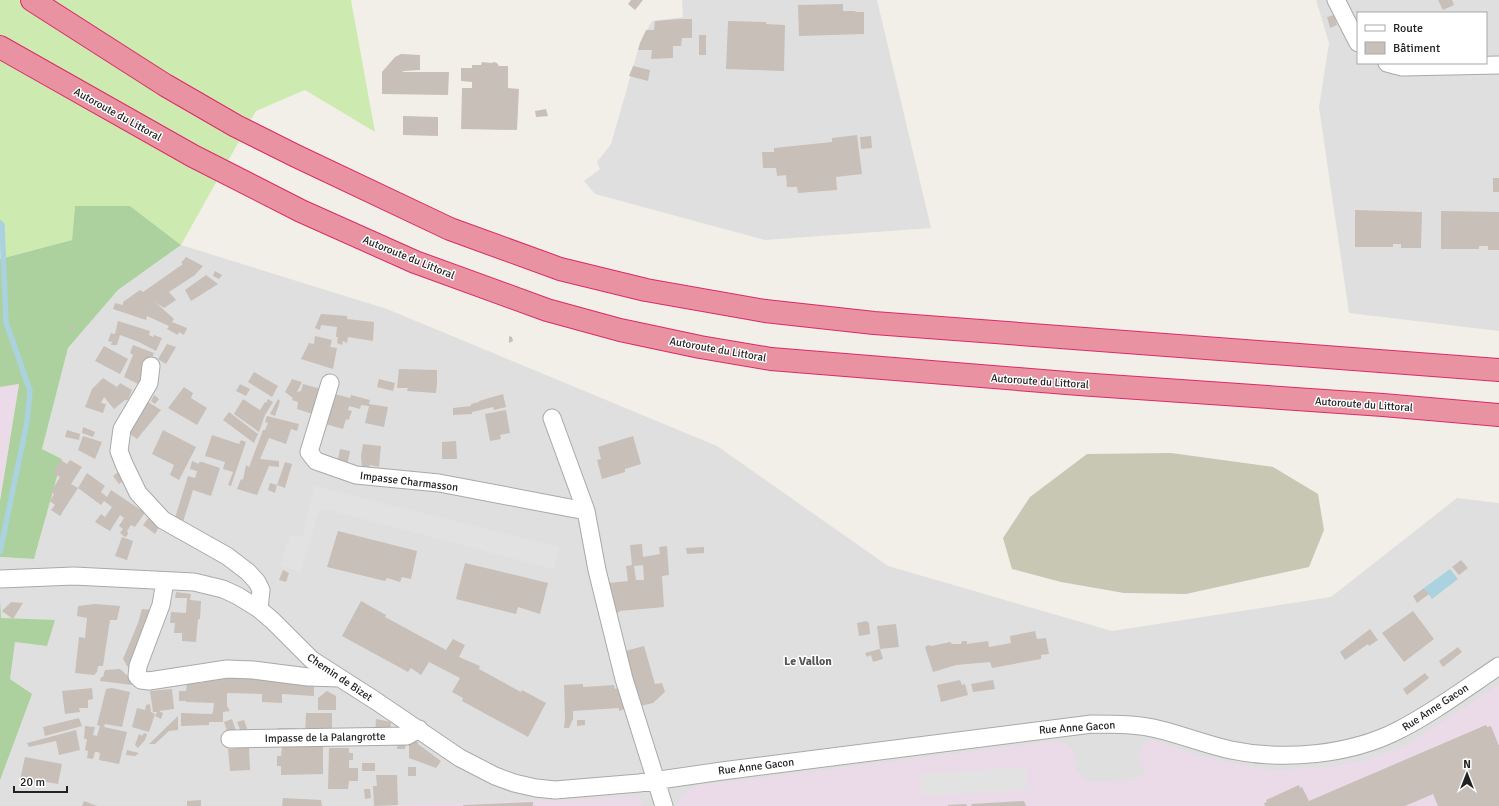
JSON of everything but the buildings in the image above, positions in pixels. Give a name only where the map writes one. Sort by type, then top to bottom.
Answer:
[{"type":"highway","points":[[32,0],[164,85],[243,129],[450,229],[560,269],[646,290],[765,311],[874,323],[1499,370]]},
{"type":"highway","name":"Autoroute du Littoral","points":[[0,47],[193,156],[301,211],[415,262],[547,310],[620,330],[700,347],[771,359],[1078,384],[1383,405],[1499,416]]},
{"type":"street","points":[[1336,0],[1357,41]]},
{"type":"street","points":[[1392,64],[1402,67],[1499,66]]},
{"type":"street","points":[[151,366],[149,383],[122,429],[119,451],[124,464],[138,493],[164,520],[227,556],[248,572],[257,582],[261,590],[259,609]]},
{"type":"street","name":"Impasse Charmasson","points":[[330,383],[309,452],[316,461],[356,475],[439,483],[586,511]]},
{"type":"street","points":[[552,418],[586,511],[597,570],[624,679],[664,806]]},
{"type":"street","name":"Chemin de Bizet","points":[[6,579],[74,576],[194,582],[210,585],[238,596],[259,609],[274,621],[312,660],[460,758],[478,768],[514,783],[536,788],[555,790],[656,781]]},
{"type":"street","points":[[165,581],[161,605],[138,666],[137,676],[141,680],[149,681],[227,669],[254,670],[308,677],[341,678]]},
{"type":"street","name":"Rue Anne Gacon","points":[[656,781],[722,771],[1092,724],[1138,725],[1230,750],[1249,753],[1297,755],[1324,752],[1378,740],[1396,732],[1414,722],[1499,666]]},
{"type":"street","name":"Impasse de la Palangrotte","points":[[230,739],[407,736],[418,730]]},
{"type":"shaded area","points":[[682,0],[877,0],[931,228],[765,240],[595,194],[584,181],[600,169],[597,162],[611,144],[640,43],[652,21],[683,17]]},
{"type":"shaded area","points":[[1316,0],[1499,0],[1499,331],[1349,313],[1319,107],[1329,43]]},
{"type":"shaded area","points":[[181,245],[387,309],[717,446],[888,566],[1112,631],[1331,597],[1457,498],[1499,503],[1499,806],[0,806],[0,557],[34,559],[62,459],[42,449],[68,348],[118,290]]},
{"type":"shaded area","points":[[19,384],[0,501],[0,387]]},
{"type":"shaded area","points":[[1171,453],[1273,467],[1318,494],[1324,530],[1309,567],[1186,594],[1124,593],[1061,582],[1012,569],[1003,538],[1030,497],[1087,454]]},
{"type":"shaded area","points":[[314,486],[559,547],[553,569],[325,509],[318,513],[301,572],[280,566],[290,535],[303,536]]},
{"type":"shaded area","points":[[1499,685],[1499,806],[676,806],[685,792],[696,786],[1055,741],[1068,745],[1074,753],[1076,769],[1087,782],[1128,781],[1146,773],[1139,760],[1143,745],[1149,739],[1198,755],[1235,764],[1274,770],[1329,767],[1366,760],[1407,745]]},
{"type":"shaded area","points":[[1026,767],[1027,790],[922,796],[920,774]]},
{"type":"shaded area","points":[[640,797],[642,806],[379,806]]},
{"type":"green space","points":[[0,0],[351,0],[375,132],[305,90],[256,111],[181,245],[130,206],[75,206],[72,240],[0,259]]},
{"type":"green space","points":[[75,206],[130,206],[181,245],[118,290],[68,348],[42,449],[62,459],[34,559],[0,557],[0,501],[19,384],[0,387],[0,259],[72,240]]},
{"type":"green space","points":[[0,599],[1,618],[55,620],[47,646],[15,642],[10,679],[32,694],[0,780]]},
{"type":"water","points":[[1450,569],[1458,579],[1432,599],[1424,588]]},
{"type":"waterway","points":[[0,223],[2,225],[6,322],[30,391],[27,422],[0,552]]},
{"type":"district","name":"Le Vallon","points":[[808,661]]}]
